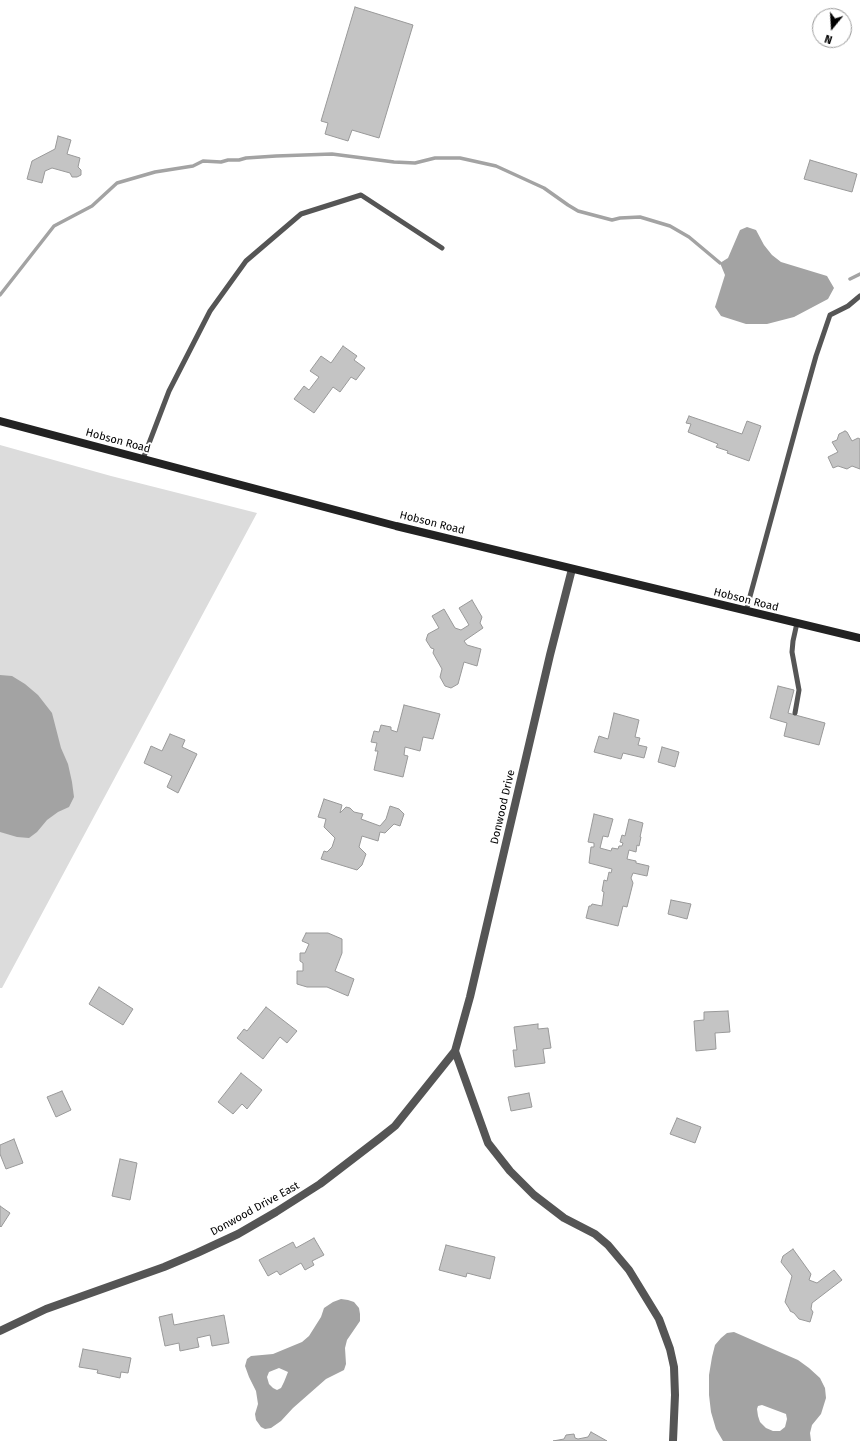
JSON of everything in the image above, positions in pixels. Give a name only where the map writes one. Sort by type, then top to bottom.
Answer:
[{"type":"main road","name":"Hobson Road","points":[[0,420],[396,526],[860,638]]},
{"type":"street","name":"Donwood Drive","points":[[455,1051],[472,990],[550,655],[572,569]]},
{"type":"street","name":"Donwood Drive East","points":[[0,1331],[58,1304],[140,1276],[190,1256],[238,1234],[276,1212],[320,1184],[361,1154],[395,1126],[455,1051]]},
{"type":"street","points":[[455,1051],[488,1143],[510,1171],[534,1195],[564,1218],[596,1234],[608,1245],[629,1270],[659,1318],[670,1349],[674,1367],[675,1418],[673,1441]]},
{"type":"lane","points":[[143,459],[169,391],[210,311],[246,261],[302,214],[360,194],[442,248]]},
{"type":"lane","points":[[746,611],[816,356],[830,316],[848,306],[860,296]]},
{"type":"lane","points":[[795,713],[799,690],[792,652],[793,641],[798,623]]},
{"type":"shaded area","points":[[747,227],[756,230],[764,245],[772,255],[781,262],[827,276],[834,288],[828,299],[794,317],[767,324],[746,324],[721,316],[715,307],[725,275],[720,263],[728,258],[740,230]]},
{"type":"shaded area","points":[[0,445],[111,476],[257,513],[2,988],[0,988]]},
{"type":"shaded area","points":[[0,675],[12,676],[25,684],[38,695],[52,713],[72,782],[74,797],[69,807],[58,812],[47,820],[37,832],[29,838],[17,837],[0,832]]},
{"type":"shaded area","points":[[341,1299],[354,1302],[359,1308],[360,1314],[360,1321],[347,1340],[345,1348],[346,1364],[344,1370],[326,1379],[293,1408],[281,1421],[271,1428],[265,1429],[261,1427],[256,1420],[255,1414],[258,1404],[256,1391],[245,1366],[247,1359],[251,1356],[273,1354],[302,1342],[309,1336],[321,1317],[324,1308]],"holes":[[[279,1368],[288,1372],[281,1388],[277,1390],[269,1384],[267,1377],[269,1372]]]},
{"type":"shaded area","points":[[734,1332],[798,1360],[820,1378],[825,1388],[826,1398],[821,1414],[812,1425],[810,1433],[811,1441],[723,1441],[716,1429],[711,1412],[709,1375],[715,1345],[727,1333]],"holes":[[[762,1405],[786,1414],[787,1419],[785,1427],[780,1431],[773,1431],[766,1428],[760,1422],[757,1409],[758,1406]]]},
{"type":"building","points":[[355,7],[413,25],[379,138],[352,130],[348,141],[325,134],[328,123],[321,121]]},
{"type":"building","points":[[58,136],[71,140],[67,154],[80,158],[78,167],[81,170],[81,175],[72,177],[70,173],[52,168],[45,171],[42,183],[27,179],[32,161],[55,149]]},
{"type":"building","points":[[810,160],[857,174],[852,192],[804,179]]},
{"type":"building","points":[[343,346],[357,356],[354,360],[365,368],[356,380],[351,377],[340,392],[333,387],[314,413],[294,399],[304,386],[309,390],[319,377],[310,371],[321,356],[331,363]]},
{"type":"building","points":[[689,416],[742,434],[747,421],[761,426],[749,461],[727,453],[728,451],[716,447],[718,444],[688,432],[691,424],[686,423]]},
{"type":"building","points":[[845,431],[852,441],[858,438],[860,439],[860,469],[852,466],[847,469],[838,466],[833,468],[828,457],[838,452],[832,442],[837,440],[839,434]]},
{"type":"building","points":[[472,600],[482,617],[480,623],[483,628],[464,641],[467,645],[481,649],[477,666],[464,662],[458,684],[451,688],[445,686],[440,677],[442,669],[433,653],[434,649],[431,648],[426,640],[428,634],[439,628],[432,616],[444,609],[455,628],[461,630],[469,625],[459,608]]},
{"type":"building","points":[[778,686],[794,690],[788,713],[825,723],[819,745],[784,736],[787,723],[770,718]]},
{"type":"building","points":[[404,705],[440,714],[433,739],[423,737],[420,751],[405,747],[404,755],[408,756],[403,777],[374,770],[378,751],[375,751],[377,743],[371,742],[374,731],[379,732],[381,725],[391,727],[391,730],[397,732]]},
{"type":"building","points":[[614,713],[639,720],[635,737],[640,738],[638,745],[647,747],[644,758],[623,753],[621,759],[594,752],[599,736],[608,739]]},
{"type":"building","points":[[170,734],[185,740],[182,747],[197,754],[178,793],[167,787],[172,776],[144,763],[151,746],[162,751]]},
{"type":"building","points":[[662,747],[679,752],[675,767],[658,762]]},
{"type":"building","points":[[324,799],[342,805],[340,813],[346,807],[350,808],[354,812],[363,814],[361,819],[380,826],[386,819],[390,806],[399,809],[404,814],[400,826],[394,824],[385,833],[380,832],[378,841],[362,836],[359,847],[366,854],[362,865],[357,870],[321,859],[324,851],[327,852],[332,847],[335,838],[324,827],[326,819],[318,817]]},
{"type":"building","points":[[594,814],[613,819],[608,837],[603,836],[600,848],[611,851],[612,848],[618,849],[619,846],[622,846],[623,843],[620,842],[622,835],[625,836],[629,819],[643,823],[639,846],[637,845],[636,852],[629,850],[627,859],[649,866],[647,876],[633,873],[631,878],[633,883],[627,907],[623,906],[618,926],[586,918],[589,906],[592,904],[602,906],[604,880],[607,881],[609,872],[611,873],[612,869],[589,863],[591,847],[594,847],[594,843],[588,842]]},
{"type":"building","points":[[671,900],[691,904],[687,919],[668,914]]},
{"type":"building","points":[[306,933],[328,933],[342,939],[342,953],[335,971],[354,979],[348,996],[327,987],[307,987],[297,984],[297,971],[303,971],[303,963],[300,961],[300,953],[305,953],[309,944],[302,941]]},
{"type":"building","points":[[99,987],[133,1009],[123,1025],[89,1004]]},
{"type":"building","points":[[266,1007],[297,1031],[287,1043],[280,1037],[263,1059],[237,1038],[244,1029],[247,1031]]},
{"type":"building","points":[[728,1011],[730,1032],[715,1033],[716,1049],[696,1051],[694,1021],[704,1020],[704,1012]]},
{"type":"building","points":[[538,1024],[538,1029],[548,1028],[551,1048],[543,1049],[545,1063],[515,1067],[513,1050],[517,1050],[514,1027]]},
{"type":"building","points":[[241,1073],[262,1090],[247,1109],[242,1104],[233,1114],[218,1102]]},
{"type":"building","points":[[62,1091],[71,1110],[56,1117],[47,1097]]},
{"type":"building","points":[[529,1093],[532,1107],[511,1111],[508,1097]]},
{"type":"building","points":[[677,1118],[701,1127],[695,1143],[670,1134]]},
{"type":"building","points":[[14,1139],[23,1163],[6,1169],[0,1154],[0,1145]]},
{"type":"building","points":[[120,1159],[137,1163],[130,1200],[112,1196]]},
{"type":"building","points":[[0,1206],[10,1213],[1,1227],[0,1226]]},
{"type":"building","points":[[314,1238],[324,1255],[312,1261],[314,1265],[305,1270],[301,1263],[280,1275],[277,1271],[268,1276],[259,1260],[293,1242],[296,1248]]},
{"type":"building","points":[[446,1245],[495,1257],[490,1279],[467,1273],[466,1277],[439,1270]]},
{"type":"building","points":[[793,1249],[811,1274],[809,1280],[817,1283],[834,1270],[842,1280],[812,1303],[811,1309],[813,1312],[810,1322],[799,1319],[790,1311],[785,1302],[792,1276],[781,1262],[783,1256]]},
{"type":"building","points":[[172,1314],[174,1325],[224,1315],[229,1343],[212,1346],[210,1335],[197,1338],[199,1347],[180,1351],[179,1343],[165,1346],[159,1317]]},
{"type":"building","points":[[83,1349],[131,1358],[128,1373],[121,1372],[120,1378],[97,1373],[98,1370],[79,1367]]},
{"type":"building","points":[[591,1432],[607,1441],[553,1441],[564,1439],[566,1435],[574,1434],[575,1438],[578,1439],[588,1437]]},
{"type":"waterway","points":[[0,295],[54,226],[92,206],[117,183],[155,172],[193,166],[203,161],[221,162],[246,158],[276,156],[332,154],[394,162],[415,163],[435,158],[460,158],[496,166],[544,188],[578,211],[612,220],[640,217],[670,226],[689,237],[720,263]]},
{"type":"waterway","points":[[850,279],[860,274]]}]
